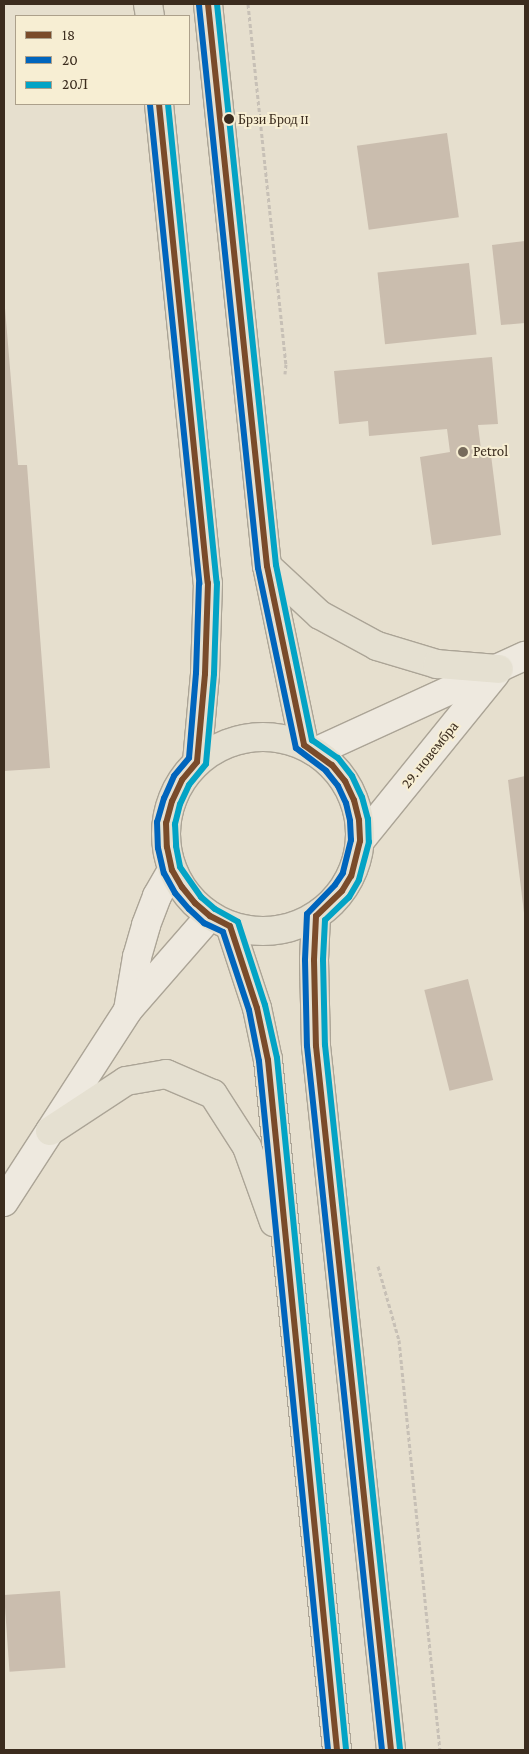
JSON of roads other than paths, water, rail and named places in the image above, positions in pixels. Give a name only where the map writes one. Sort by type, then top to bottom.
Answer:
[{"type":"main road","points":[[208,4],[267,566],[310,749]]},
{"type":"main road","points":[[159,105],[208,583],[205,674],[197,762]]},
{"type":"main road","points":[[267,566],[320,615],[377,646],[437,664],[499,669]]},
{"type":"main road","points":[[282,738],[310,749],[332,765],[344,781],[354,800],[359,820],[360,841],[351,876],[342,891],[316,916],[296,926],[274,931],[252,931],[220,921],[195,903],[172,870],[167,847],[168,816],[172,800],[182,780],[197,762],[216,748],[237,740],[282,738]]},
{"type":"main road","points":[[316,916],[314,960],[316,1046],[391,1750]]},
{"type":"main road","points":[[220,921],[257,1008],[268,1060],[337,1750]]},
{"type":"main road","points":[[50,1131],[126,1081],[166,1074],[214,1094],[247,1147],[288,1262]]},
{"type":"street","name":"29. новембра","points":[[310,749],[499,669],[525,656]]},
{"type":"street","name":"29. новембра","points":[[360,841],[499,669]]},
{"type":"street","points":[[128,1010],[137,957],[146,926],[157,896],[172,870]]},
{"type":"street","points":[[6,1195],[128,1010],[220,921]]},
{"type":"place","name":"Брзи Брод II","points":[[229,119]]},
{"type":"place","name":"Petrol","points":[[463,452]]}]
